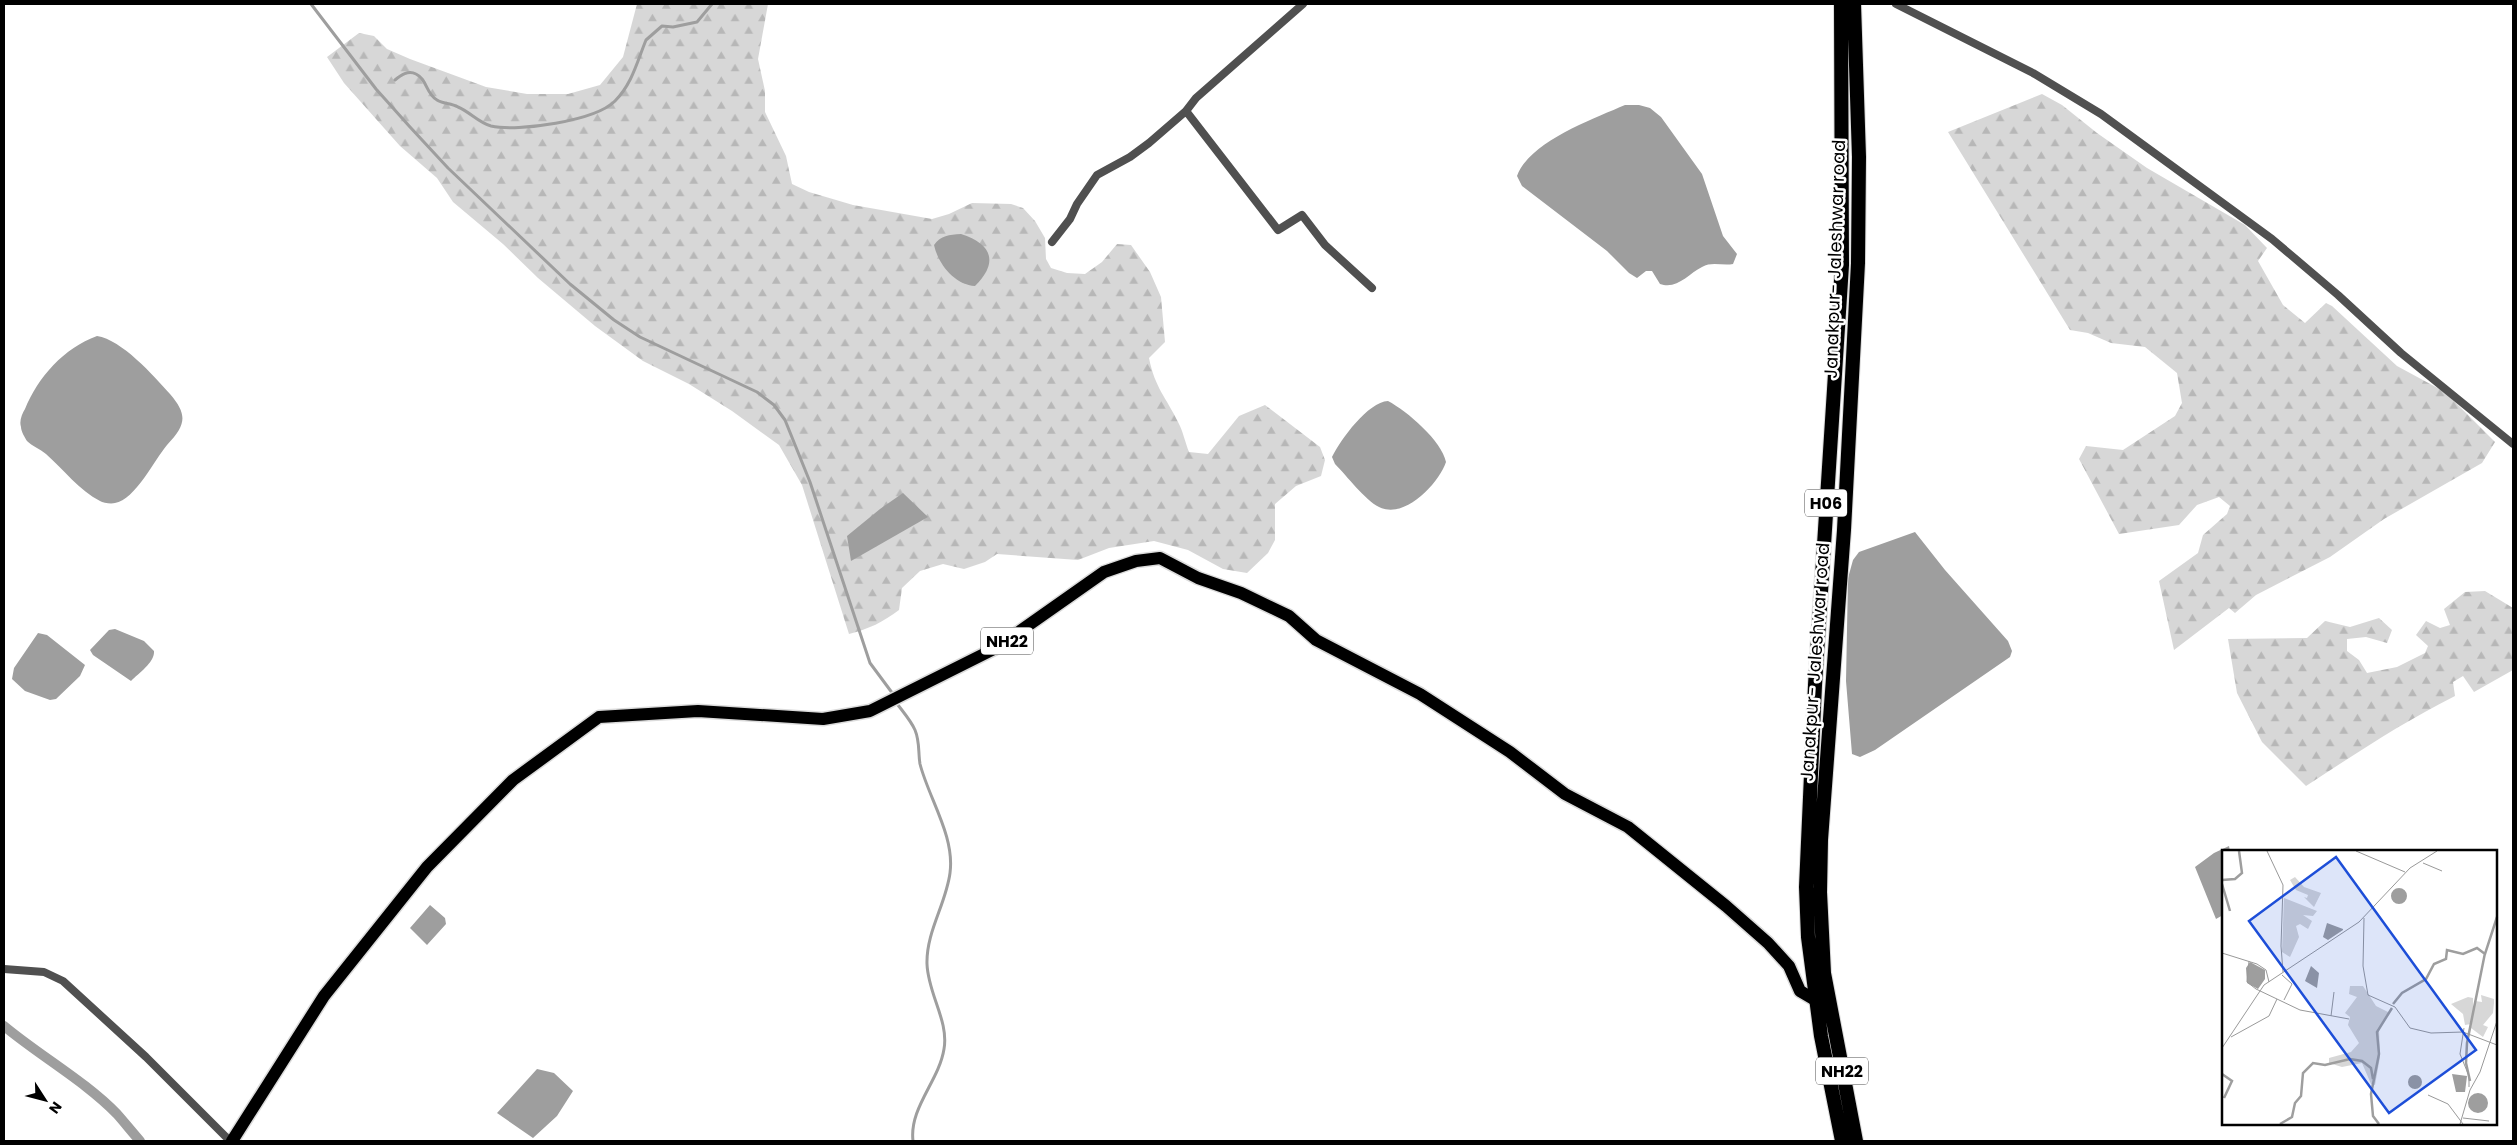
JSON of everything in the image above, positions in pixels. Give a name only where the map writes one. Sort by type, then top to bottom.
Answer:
[{"type":"highway","name":"Janakpur- Jaleshwar road","points":[[1841,4],[1842,265],[1815,685],[1806,887],[1808,938],[1856,1141]]},
{"type":"highway","name":"Janakpur- Jaleshwar road","points":[[1842,1141],[1821,1036],[1824,973],[1821,848],[1844,520],[1858,263],[1859,157],[1854,4]]},
{"type":"main road","name":"NH22","points":[[231,1141],[324,996],[427,867],[514,780],[599,717],[698,711],[823,719],[870,711],[996,648],[1104,572],[1136,561],[1160,558],[1198,578],[1241,592],[1289,616],[1316,640],[1420,694],[1510,752],[1565,794],[1628,827],[1726,906],[1768,943],[1789,966],[1800,991],[1823,1001]]},
{"type":"street","points":[[1052,242],[1070,219],[1077,204],[1097,175],[1110,166],[1130,157],[1186,111],[1196,98],[1303,4]]},
{"type":"street","points":[[1896,4],[1918,17],[2033,73],[2101,114],[2272,239],[2338,295],[2401,353],[2513,444]]},
{"type":"street","points":[[1186,111],[1278,230],[1302,215],[1326,245],[1372,288]]},
{"type":"street","points":[[4,968],[44,972],[63,981],[146,1057],[231,1141]]},
{"type":"green space","points":[[637,4],[768,4],[758,59],[765,91],[765,112],[786,156],[792,184],[809,192],[853,205],[932,219],[949,214],[972,203],[1011,204],[1023,208],[1035,221],[1045,238],[1046,259],[1051,268],[1067,273],[1085,274],[1102,262],[1117,244],[1131,245],[1150,272],[1161,297],[1165,342],[1149,358],[1158,385],[1180,425],[1189,452],[1208,454],[1239,416],[1265,405],[1320,447],[1325,460],[1321,476],[1296,486],[1275,504],[1275,540],[1268,553],[1247,573],[1223,569],[1188,550],[1154,541],[1109,548],[1078,560],[997,554],[985,562],[964,569],[943,564],[920,571],[902,588],[899,610],[876,625],[849,634],[802,485],[779,445],[732,411],[689,384],[643,361],[595,326],[538,278],[503,244],[453,202],[437,178],[400,146],[344,83],[327,57],[359,33],[374,36],[387,49],[410,59],[486,87],[527,94],[568,94],[600,85],[623,57]]},
{"type":"green space","points":[[2042,94],[2062,105],[2097,133],[2147,168],[2245,225],[2267,248],[2258,261],[2283,305],[2305,323],[2326,303],[2332,306],[2397,366],[2445,392],[2495,442],[2482,463],[2384,519],[2330,557],[2256,595],[2235,613],[2229,608],[2174,650],[2159,581],[2198,553],[2203,535],[2227,514],[2230,506],[2219,497],[2197,505],[2179,525],[2119,534],[2079,459],[2086,446],[2123,450],[2175,416],[2182,403],[2177,373],[2145,347],[2111,343],[2088,333],[2070,330],[1948,132]]},
{"type":"green space","points":[[2485,591],[2513,608],[2513,670],[2474,692],[2463,676],[2453,682],[2455,696],[2398,727],[2306,786],[2262,742],[2237,693],[2228,639],[2307,638],[2325,621],[2350,627],[2379,618],[2392,630],[2387,643],[2366,637],[2347,639],[2347,651],[2359,660],[2367,673],[2397,667],[2425,653],[2428,646],[2416,635],[2426,621],[2440,628],[2450,625],[2444,609],[2465,592]]},
{"type":"shaded area","points":[[1625,105],[1639,105],[1650,108],[1661,117],[1702,174],[1723,236],[1737,254],[1733,264],[1706,265],[1672,285],[1660,284],[1652,271],[1646,271],[1637,278],[1629,273],[1607,251],[1522,186],[1517,176],[1524,164],[1534,153],[1564,133]]},
{"type":"shaded area","points":[[961,234],[980,243],[989,255],[987,269],[975,286],[961,282],[948,272],[939,259],[934,245],[942,237]]},
{"type":"shaded area","points":[[97,336],[117,344],[136,359],[176,401],[182,414],[181,426],[178,432],[162,451],[144,478],[130,495],[113,503],[101,502],[86,492],[46,454],[27,441],[20,425],[30,397],[45,375],[63,356],[85,341]]},
{"type":"shaded area","points":[[1388,401],[1423,427],[1438,445],[1446,462],[1436,480],[1420,497],[1410,504],[1389,510],[1379,507],[1368,499],[1335,464],[1332,457],[1348,432],[1364,414],[1380,403]]},
{"type":"shaded area","points":[[903,493],[928,517],[851,561],[847,536]]},
{"type":"shaded area","points":[[1915,532],[1945,570],[2008,641],[2012,651],[2010,657],[1875,750],[1860,757],[1852,754],[1846,681],[1848,578],[1853,560],[1859,552]]},
{"type":"shaded area","points":[[115,629],[144,641],[154,651],[154,655],[149,663],[131,681],[93,655],[90,650],[109,630]]},
{"type":"shaded area","points":[[38,633],[47,635],[85,665],[80,676],[56,699],[50,700],[25,691],[12,679],[14,668]]},
{"type":"shaded area","points":[[2229,846],[2230,850],[2222,850],[2222,916],[2216,919],[2195,867],[2214,853]]},
{"type":"shaded area","points":[[430,905],[445,918],[446,924],[427,945],[410,928]]},
{"type":"shaded area","points":[[537,1069],[554,1073],[573,1091],[557,1116],[533,1138],[497,1113]]},
{"type":"waterway","points":[[311,4],[376,89],[410,127],[448,168],[570,284],[614,320],[640,337],[757,392],[774,405],[785,420],[810,482],[870,663],[893,694]]},
{"type":"waterway","points":[[395,80],[407,73],[416,74],[420,76],[433,97],[437,100],[455,106],[491,126],[537,126],[574,119],[605,108],[615,101],[630,80],[646,40],[662,26],[673,27],[697,22],[712,4]]},
{"type":"waterway","points":[[898,705],[912,723],[917,734],[920,764],[945,831],[951,859],[948,884],[933,929],[927,964],[928,975],[944,1028],[944,1049],[941,1061],[915,1117],[913,1141]]},
{"type":"waterway","points":[[4,1026],[91,1091],[117,1114],[140,1141]]}]
